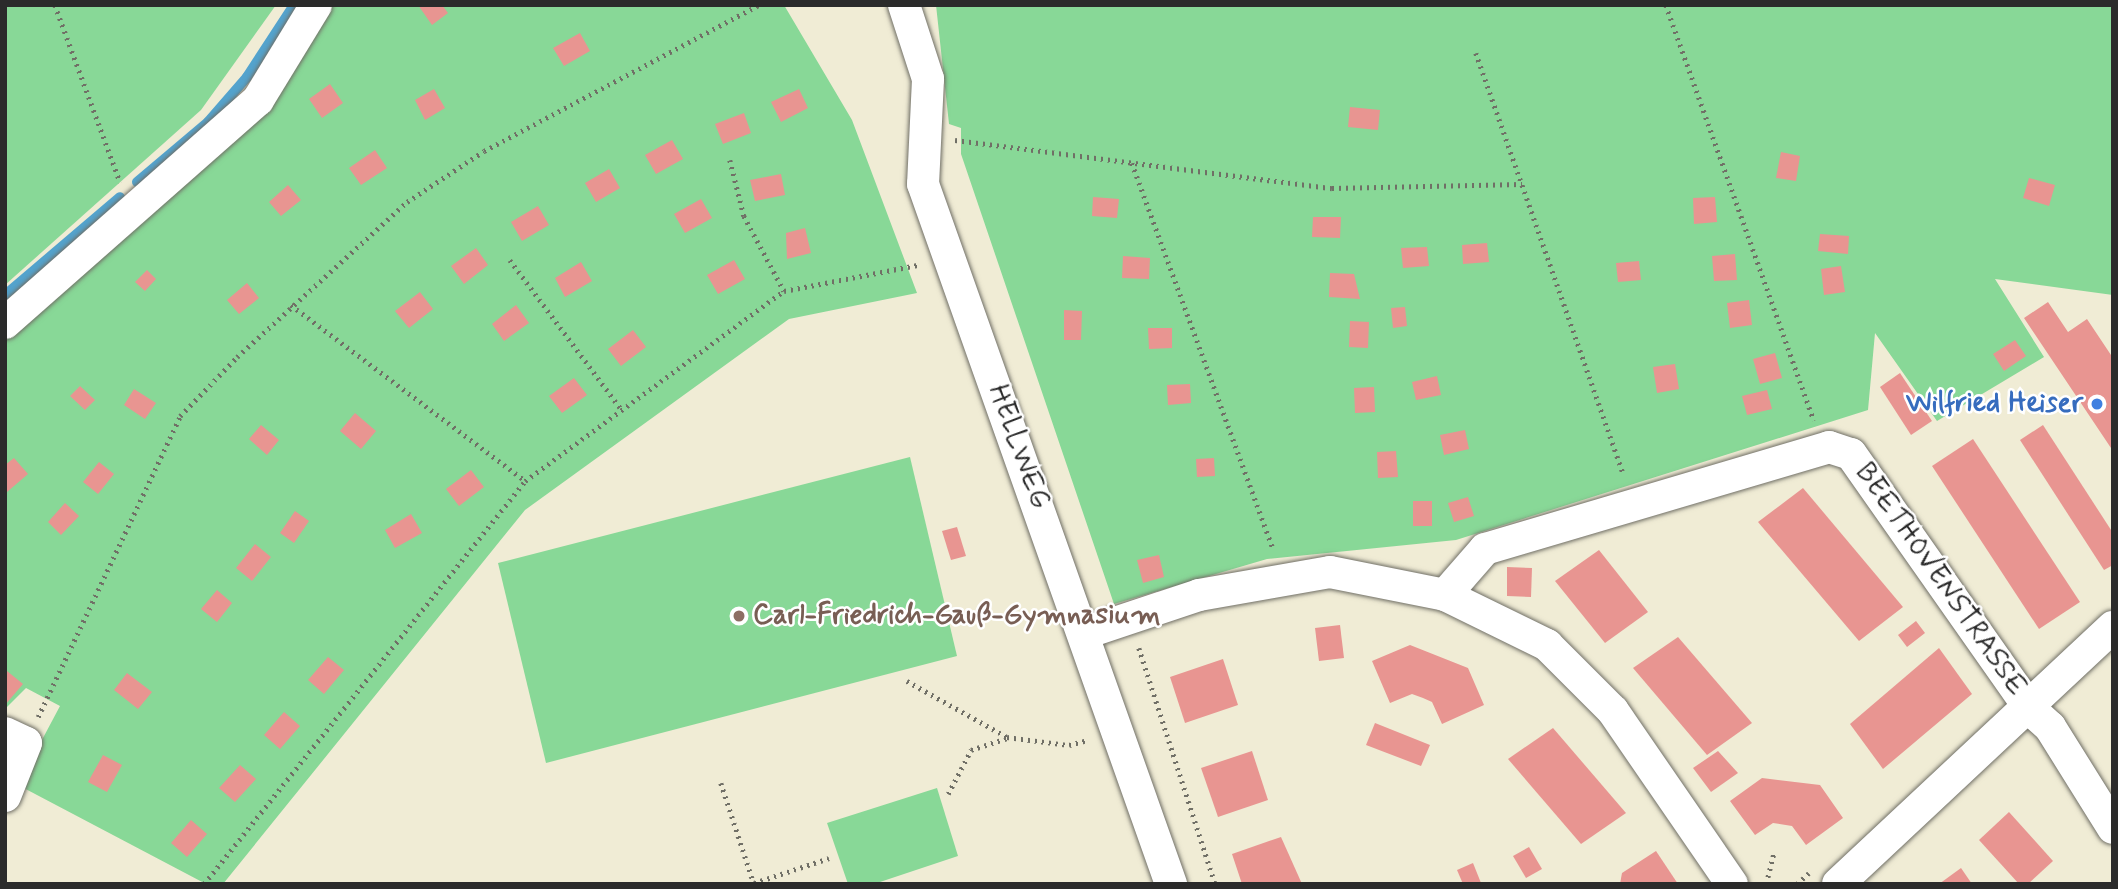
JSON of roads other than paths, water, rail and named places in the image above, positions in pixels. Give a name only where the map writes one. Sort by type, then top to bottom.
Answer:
[{"type":"street","points":[[5,323],[258,100],[316,5]]},
{"type":"street","name":"HELLWEG","points":[[904,5],[928,79],[930,137],[923,184],[1089,644],[1171,884]]},
{"type":"street","name":"BEETHOVENSTRASSE","points":[[1445,596],[1485,549],[1824,449],[1851,454],[2030,709],[2050,727],[2113,828]]},
{"type":"street","points":[[1089,644],[1199,595],[1330,572],[1445,596],[1547,645],[1614,711],[1732,884]]},
{"type":"street","points":[[1838,884],[2030,709],[2113,626]]},
{"type":"street","points":[[5,796],[15,738]]},
{"type":"waterway","points":[[137,182],[208,122],[247,77],[294,5]]},
{"type":"waterway","points":[[5,295],[120,197]]},
{"type":"place","name":"Wilfried Heiser","points":[[2097,404]]},
{"type":"place","name":"Carl-Friedrich-Gauß-Gymnasium","points":[[739,616]]}]
